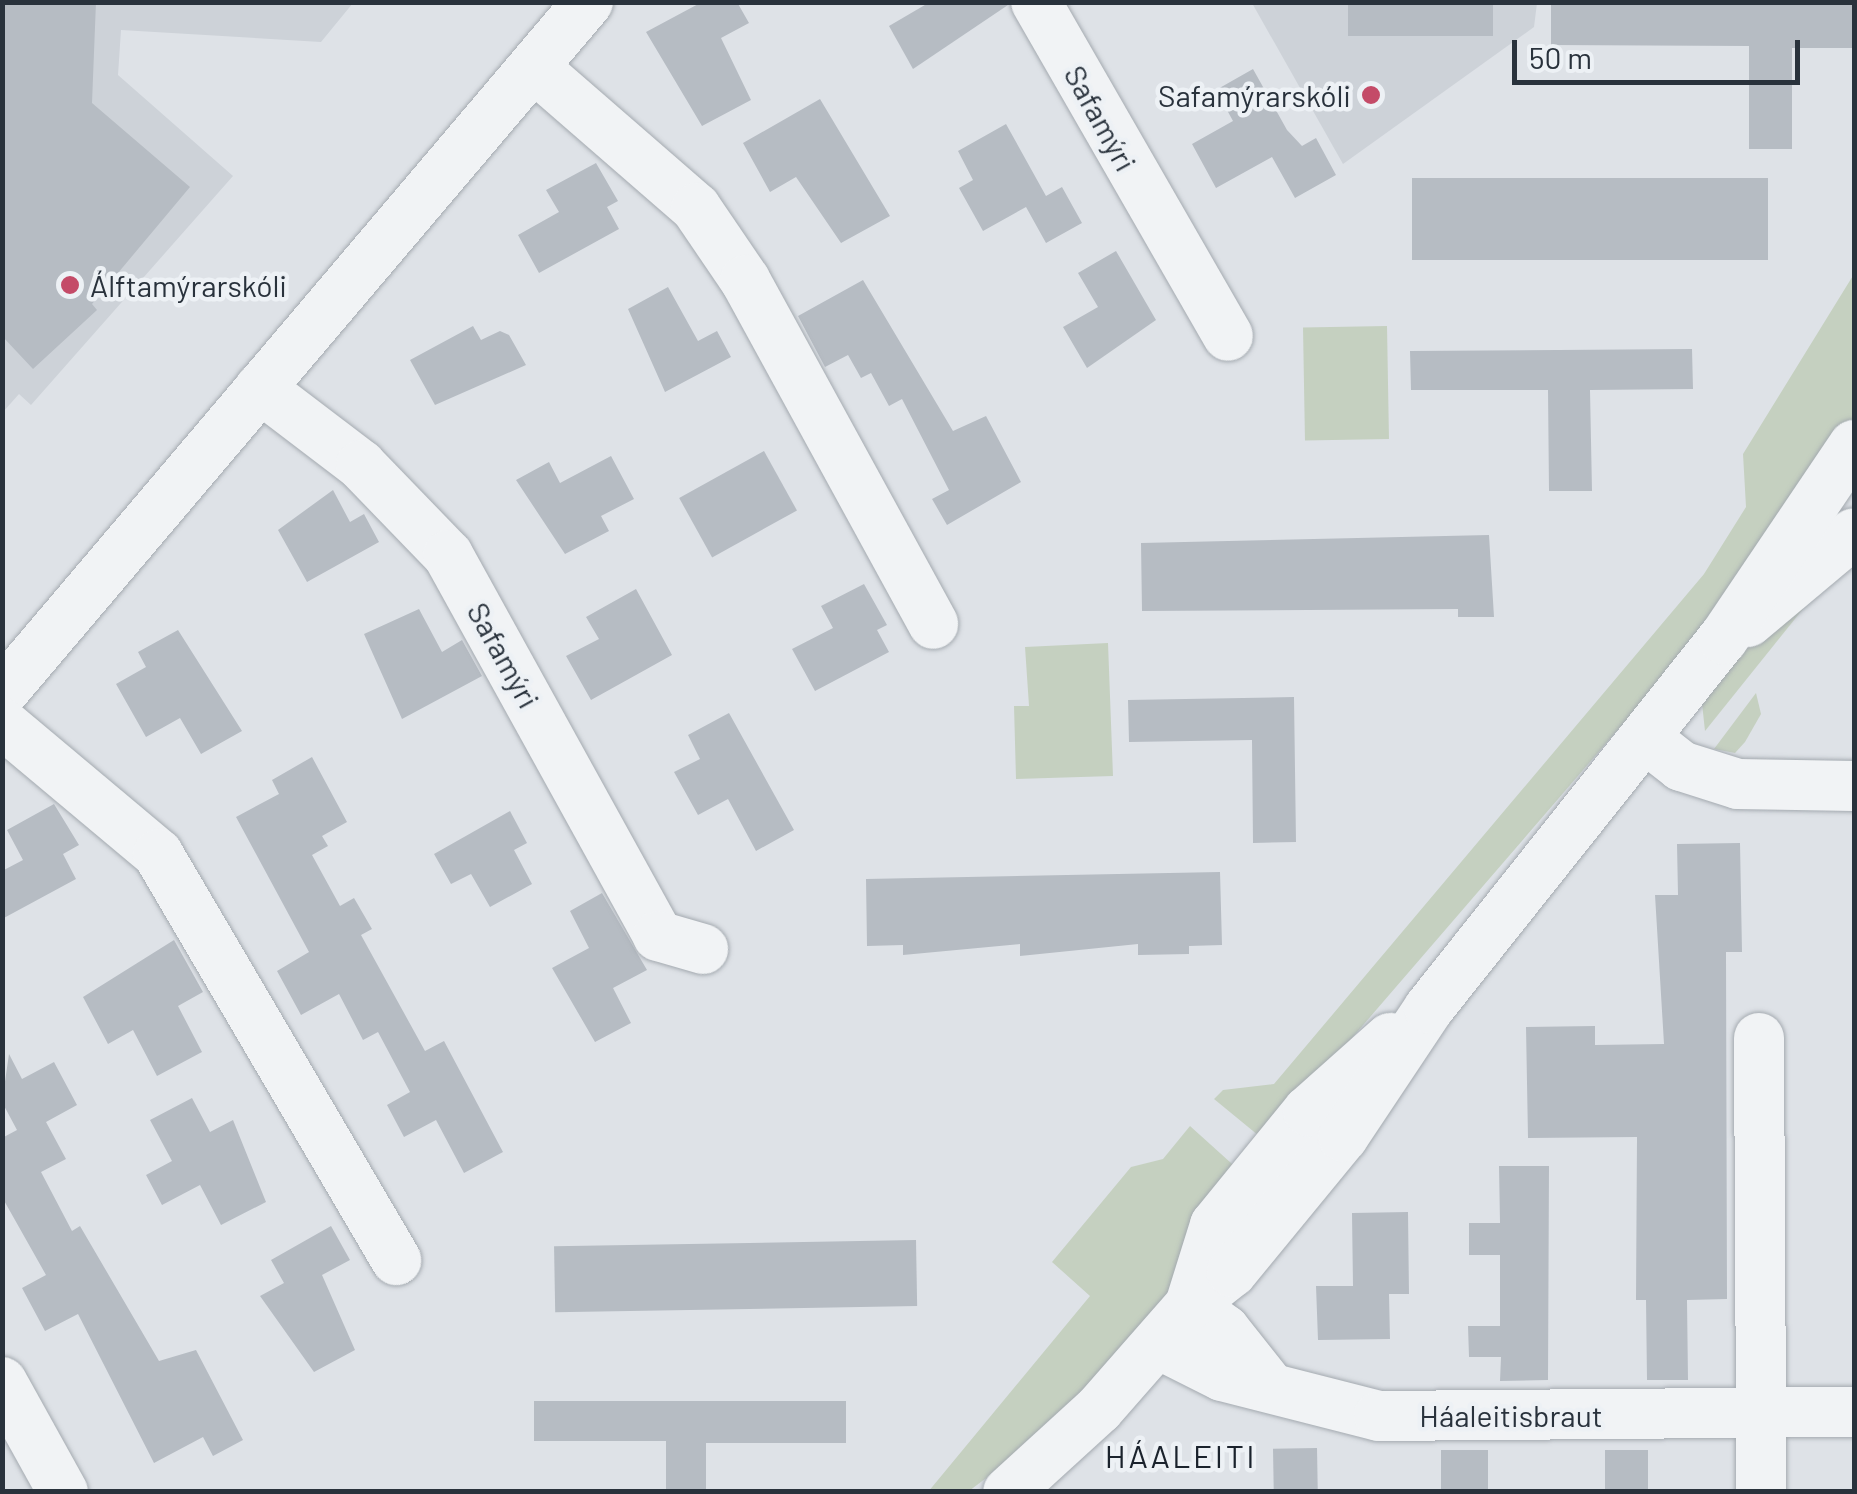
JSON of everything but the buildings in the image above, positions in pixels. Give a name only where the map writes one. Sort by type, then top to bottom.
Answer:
[{"type":"street","points":[[2,693],[588,2]]},
{"type":"street","name":"Safamýri","points":[[1036,2],[1228,336]]},
{"type":"street","points":[[534,68],[706,222],[933,624]]},
{"type":"street","name":"Safamýri","points":[[260,388],[361,465],[448,555],[658,936],[704,949]]},
{"type":"street","points":[[1008,1492],[1160,1345],[1190,1305],[1202,1246],[1256,1171],[1308,1111],[1429,1008],[1648,740],[1724,639],[1854,445]]},
{"type":"street","points":[[1724,639],[1810,578],[1854,533]]},
{"type":"street","points":[[2,724],[158,854],[396,1260]]},
{"type":"street","points":[[1648,740],[1681,766],[1738,784],[1854,786]]},
{"type":"street","points":[[1759,1038],[1761,1492]]},
{"type":"street","points":[[1190,1305],[1225,1330],[1267,1383]]},
{"type":"street","name":"Háaleitisbraut","points":[[1160,1345],[1199,1368],[1267,1383],[1379,1416],[1854,1412]]},
{"type":"street","points":[[2,1382],[63,1492]]},
{"type":"shaded area","name":"Álftamýrarskóli","points":[[3,3],[353,3],[321,42],[121,30],[118,75],[233,176],[31,405],[19,394],[3,412]]},
{"type":"shaded area","name":"Safamýrarskóli","points":[[1252,3],[1537,3],[1534,27],[1343,164]]},
{"type":"green space","points":[[1854,274],[1854,422],[1690,646],[1264,1140],[1214,1099],[1223,1090],[1274,1084],[1704,574],[1746,507],[1743,454]]},
{"type":"green space","points":[[1387,326],[1389,439],[1305,440],[1303,327]]},
{"type":"green space","points":[[1819,589],[1705,731],[1702,703],[1756,634]]},
{"type":"green space","points":[[1108,643],[1113,776],[1016,779],[1014,706],[1029,706],[1025,647]]},
{"type":"green space","points":[[1756,693],[1761,714],[1745,742],[1735,753],[1714,749]]},
{"type":"green space","points":[[1190,1126],[1241,1172],[1171,1299],[1055,1426],[969,1491],[928,1492],[1090,1296],[1052,1262],[1131,1167],[1163,1159]]},
{"type":"place","name":"Safamýrarskóli","points":[[1371,95]]},
{"type":"place","name":"Álftamýrarskóli","points":[[70,285]]},
{"type":"district","name":"HÁALEITI","points":[[1181,1455]]}]
